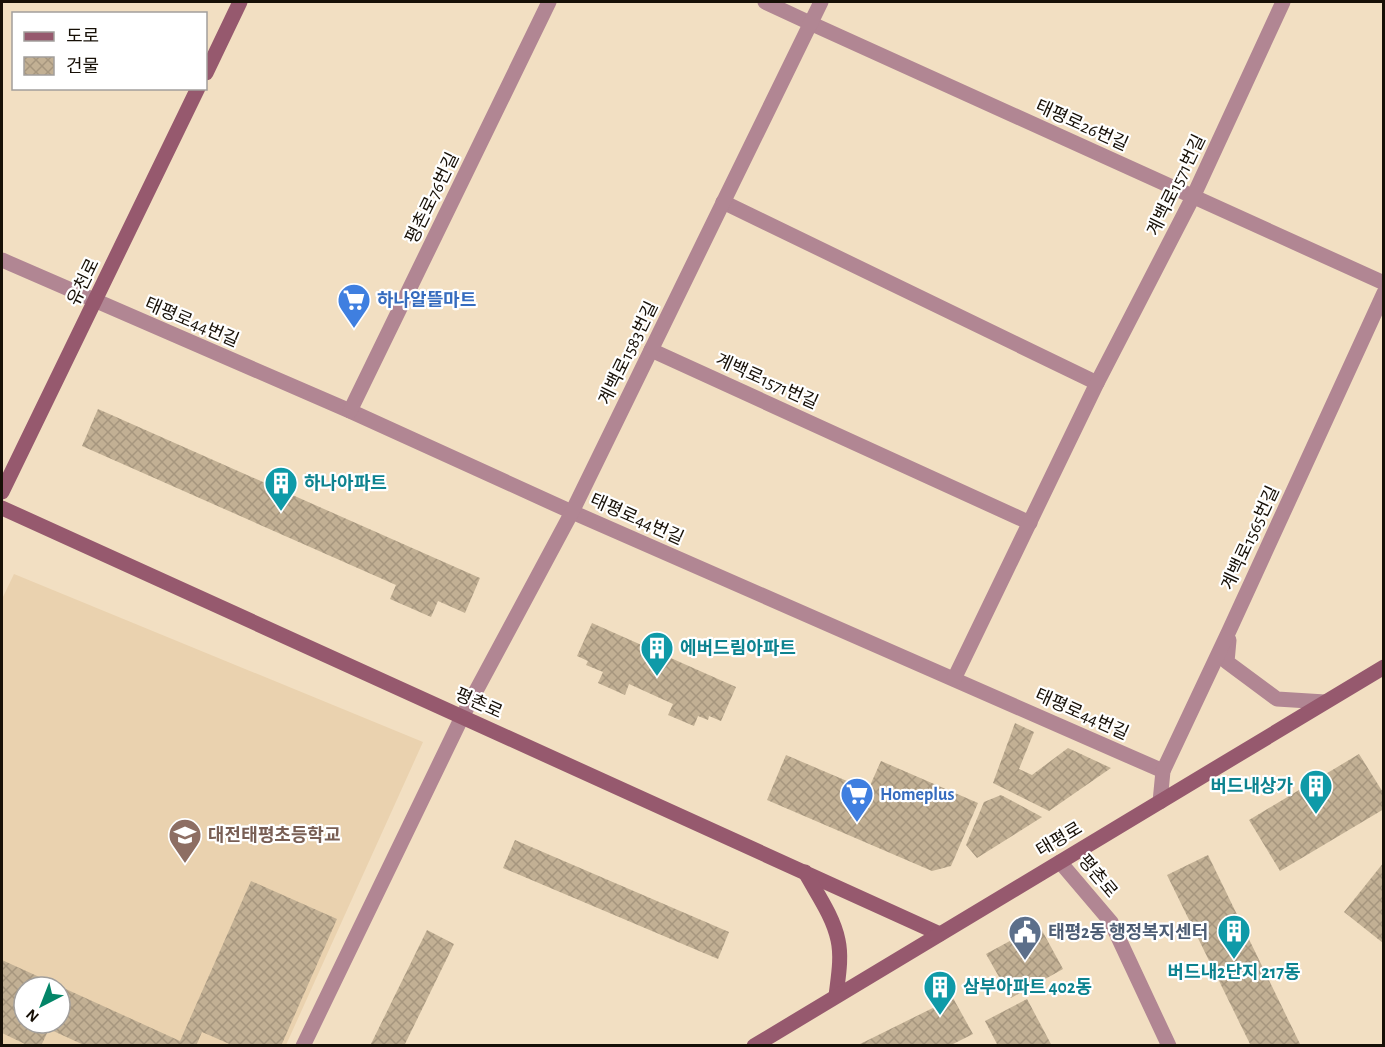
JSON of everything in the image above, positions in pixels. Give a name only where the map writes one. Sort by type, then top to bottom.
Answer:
[{"type":"main road","points":[[207,71],[240,2]]},
{"type":"main road","name":"유천로","points":[[2,492],[197,90]]},
{"type":"main road","name":"평촌로","points":[[2,508],[940,934]]},
{"type":"main road","name":"태평로","points":[[754,1046],[1383,667]]},
{"type":"main road","points":[[805,872],[833,923],[838,940],[840,954],[836,996]]},
{"type":"street","name":"평촌로76번길","points":[[350,411],[549,2]]},
{"type":"street","name":"태평로26번길","points":[[765,2],[1383,283]]},
{"type":"street","name":"계백로1583번길","points":[[303,1046],[462,717],[572,512],[821,2]]},
{"type":"street","name":"계백로1571번길","points":[[954,679],[1097,382],[1193,197],[1283,2]]},
{"type":"street","points":[[723,202],[1097,382]]},
{"type":"street","name":"태평로44번길","points":[[2,260],[350,411],[572,512],[1163,771]]},
{"type":"street","name":"계백로1565번길","points":[[1160,802],[1163,771],[1383,293]]},
{"type":"street","name":"계백로1571번길","points":[[651,350],[1030,523]]},
{"type":"street","points":[[1229,631],[1227,662],[1277,699],[1325,702]]},
{"type":"street","name":"평촌로","points":[[1060,861],[1110,922],[1169,1046]]},
{"type":"shaded area","name":"대전태평초등학교","points":[[14,574],[423,742],[286,1045],[2,1045],[2,599]]},
{"type":"building","name":"하나아파트","points":[[98,409],[480,578],[465,613],[438,601],[431,617],[390,599],[396,585],[82,446]]},
{"type":"building","name":"에버드림아파트","points":[[592,623],[736,687],[721,721],[709,716],[708,720],[698,716],[694,726],[668,715],[673,704],[629,684],[625,695],[598,683],[603,672],[586,665],[588,661],[577,656]]},
{"type":"building","points":[[1015,723],[1034,732],[1019,769],[1032,775],[1068,748],[1111,768],[1049,811],[993,783]]},
{"type":"building","name":"버드내상가","points":[[1359,754],[1384,794],[1384,809],[1280,871],[1249,820]]},
{"type":"building","points":[[786,755],[868,790],[881,761],[978,803],[951,866],[932,871],[767,800]]},
{"type":"building","points":[[1001,795],[1042,817],[977,858],[966,845],[984,802]]},
{"type":"building","points":[[515,840],[729,932],[718,959],[503,868]]},
{"type":"building","name":"버드내2단지 217동","points":[[1208,855],[1301,1046],[1251,1046],[1167,875]]},
{"type":"building","points":[[1384,862],[1384,942],[1383,943],[1344,912]]},
{"type":"building","points":[[251,881],[337,919],[281,1046],[234,1046],[202,1032],[196,1046],[86,1046],[62,1035],[72,1035],[72,992],[180,1041]]},
{"type":"building","name":"태평2동 행정복지센터","points":[[1039,925],[1063,969],[1011,998],[986,954]]},
{"type":"building","points":[[427,930],[454,944],[404,1046],[370,1046]]},
{"type":"building","points":[[2,960],[35,975],[12,975],[12,1035],[46,1035],[41,1046],[29,1046],[2,1033]]},
{"type":"building","name":"삼부아파트 402동","points":[[953,998],[973,1034],[949,1046],[856,1046]]},
{"type":"building","points":[[1027,999],[1052,1046],[998,1046],[985,1021]]},
{"type":"place","name":"하나알뜰마트","points":[[354,329]]},
{"type":"place","name":"하나아파트","points":[[281,512]]},
{"type":"place","name":"에버드림아파트","points":[[657,677]]},
{"type":"place","name":"버드내상가","points":[[1316,815]]},
{"type":"place","name":"Homeplus","points":[[857,823]]},
{"type":"place","name":"대전태평초등학교","points":[[185,864]]},
{"type":"place","name":"버드내2단지 217동","points":[[1234,960]]},
{"type":"place","name":"태평2동 행정복지센터","points":[[1025,961]]},
{"type":"place","name":"삼부아파트 402동","points":[[940,1016]]}]
